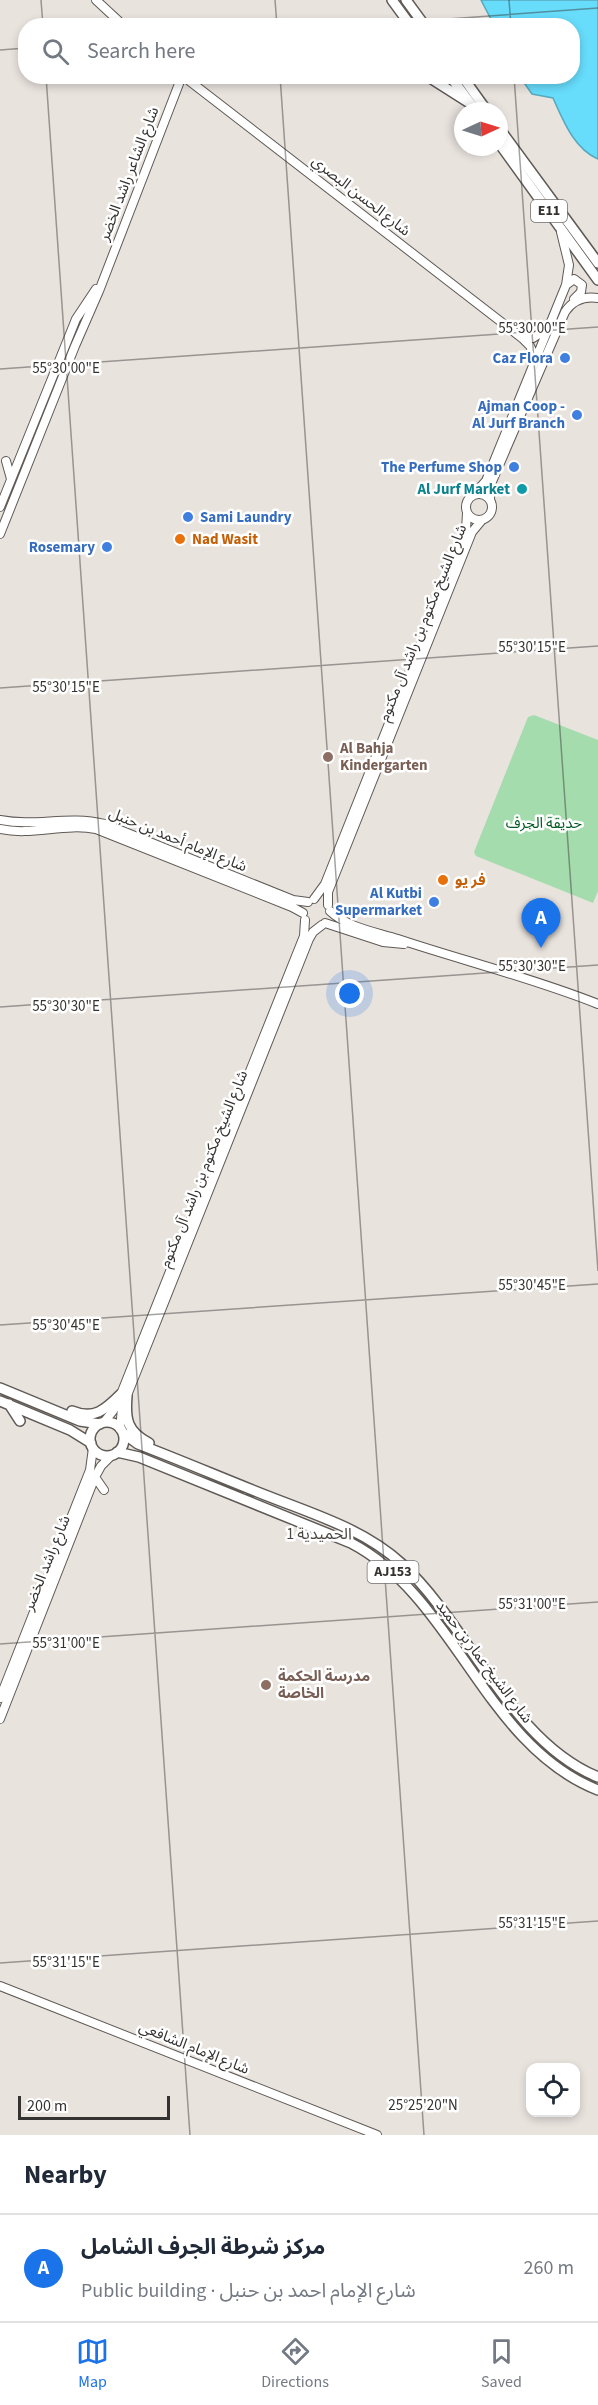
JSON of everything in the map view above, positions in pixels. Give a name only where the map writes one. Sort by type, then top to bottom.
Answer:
[{"type":"main road","points":[[392,0],[405,18]]},
{"type":"main road","points":[[406,0],[419,18]]},
{"type":"main road","points":[[439,84],[466,102]]},
{"type":"main road","points":[[456,84],[469,102]]},
{"type":"main road","points":[[468,84],[481,102]]},
{"type":"main road","name":"E11","points":[[508,140],[598,263]]},
{"type":"main road","name":"E11","points":[[508,155],[598,280]]},
{"type":"main road","points":[[0,1388],[80,1421],[113,1423],[121,1431],[123,1444],[114,1454],[101,1455],[92,1445],[70,1430],[4,1402]]},
{"type":"main road","points":[[45,1407],[58,1406],[82,1415],[94,1415],[104,1411],[124,1395]]},
{"type":"main road","points":[[124,1395],[126,1417],[132,1432],[171,1456]]},
{"type":"main road","points":[[4,1402],[20,1421]]},
{"type":"main road","points":[[92,1445],[92,1432],[102,1423]]},
{"type":"main road","name":"شارع الشيخ عمار بن حميد","points":[[121,1431],[138,1444],[344,1526],[380,1546],[416,1578],[541,1740],[566,1760],[598,1777]]},
{"type":"main road","name":"شارع الشيخ عمار بن حميد","points":[[114,1454],[140,1457],[351,1543],[370,1554],[404,1584],[528,1743],[557,1769],[598,1791]]},
{"type":"street","points":[[96,0],[115,18]]},
{"type":"street","name":"شارع الشاعر راشد الخضر","points":[[0,534],[77,329],[83,306],[103,281],[179,84]]},
{"type":"street","name":"شارع الحسن البصري","points":[[192,84],[522,338],[530,346],[535,358]]},
{"type":"street","points":[[559,225],[569,265],[566,285],[486,481],[466,503],[467,513],[475,520],[482,520],[491,511],[491,484],[558,327],[572,300],[580,294],[582,287],[580,282],[574,279],[566,285]]},
{"type":"street","points":[[570,305],[584,297],[598,298]]},
{"type":"street","points":[[522,338],[533,338],[547,328]]},
{"type":"street","name":"شارع الشاعر راشد الخضر","points":[[0,507],[77,329]]},
{"type":"street","points":[[6,461],[11,479]]},
{"type":"street","points":[[474,494],[481,493],[490,499]]},
{"type":"street","name":"شارع الشيخ مكتوم بن راشد آل مكتوم","points":[[311,900],[325,884],[466,530],[467,513]]},
{"type":"street","name":"شارع الشيخ مكتوم بن راشد آل مكتوم","points":[[329,908],[328,892],[472,532],[482,520]]},
{"type":"street","name":"شارع الإمام أحمد بن حنبل","points":[[0,820],[31,823],[72,819],[105,824],[293,900],[311,900]]},
{"type":"street","name":"شارع الإمام أحمد بن حنبل","points":[[0,829],[23,831],[76,826],[96,829],[263,895],[304,917]]},
{"type":"street","points":[[409,944],[384,942],[324,924],[313,926],[304,917],[311,900],[321,899],[343,920],[409,944],[528,978],[598,1004]]},
{"type":"street","points":[[324,924],[329,908]]},
{"type":"street","name":"شارع الشيخ مكتوم بن راشد آل مكتوم","points":[[121,1431],[124,1395],[304,936],[304,917]]},
{"type":"street","name":"شارع الشيخ مكتوم بن راشد آل مكتوم","points":[[102,1423],[124,1395],[309,939],[313,932],[324,924]]},
{"type":"street","name":"شارع راشد الخضر","points":[[0,1698],[90,1470],[92,1445]]},
{"type":"street","name":"شارع راشد الخضر","points":[[0,1719],[95,1477],[101,1466],[114,1454]]},
{"type":"street","points":[[95,1477],[104,1490]]},
{"type":"street","name":"شارع الإمام الشافعي","points":[[0,1986],[378,2135]]},
{"type":"green space","name":"حديقة الجرف","points":[[534,715],[598,740],[598,891],[593,903],[476,856],[474,852],[528,717]]},
{"type":"water","points":[[481,0],[598,0],[598,159],[576,141],[553,98],[532,94],[525,84],[580,84],[580,18],[490,18]]},
{"type":"place","name":"Caz Flora","points":[[565,358]]},
{"type":"place","name":"Ajman Coop - Al Jurf Branch","points":[[577,415]]},
{"type":"place","name":"The Perfume Shop","points":[[514,467]]},
{"type":"place","name":"Al Jurf Market","points":[[522,489]]},
{"type":"place","name":"Sami Laundry","points":[[188,517]]},
{"type":"place","name":"Nad Wasit","points":[[180,539]]},
{"type":"place","name":"Rosemary","points":[[107,547]]},
{"type":"place","name":"Al Bahja Kindergarten","points":[[328,757]]},
{"type":"place","name":"فر يو","points":[[443,880]]},
{"type":"place","name":"Al Kutbi Supermarket","points":[[434,902]]},
{"type":"place","name":"مركز شرطة الجرف الشامل","points":[[541,948]]},
{"type":"place","name":"مدرسة الحكمة الخاصة","points":[[266,1685]]},
{"type":"district","name":"الحميدية 1","points":[[319,1534]]}]
